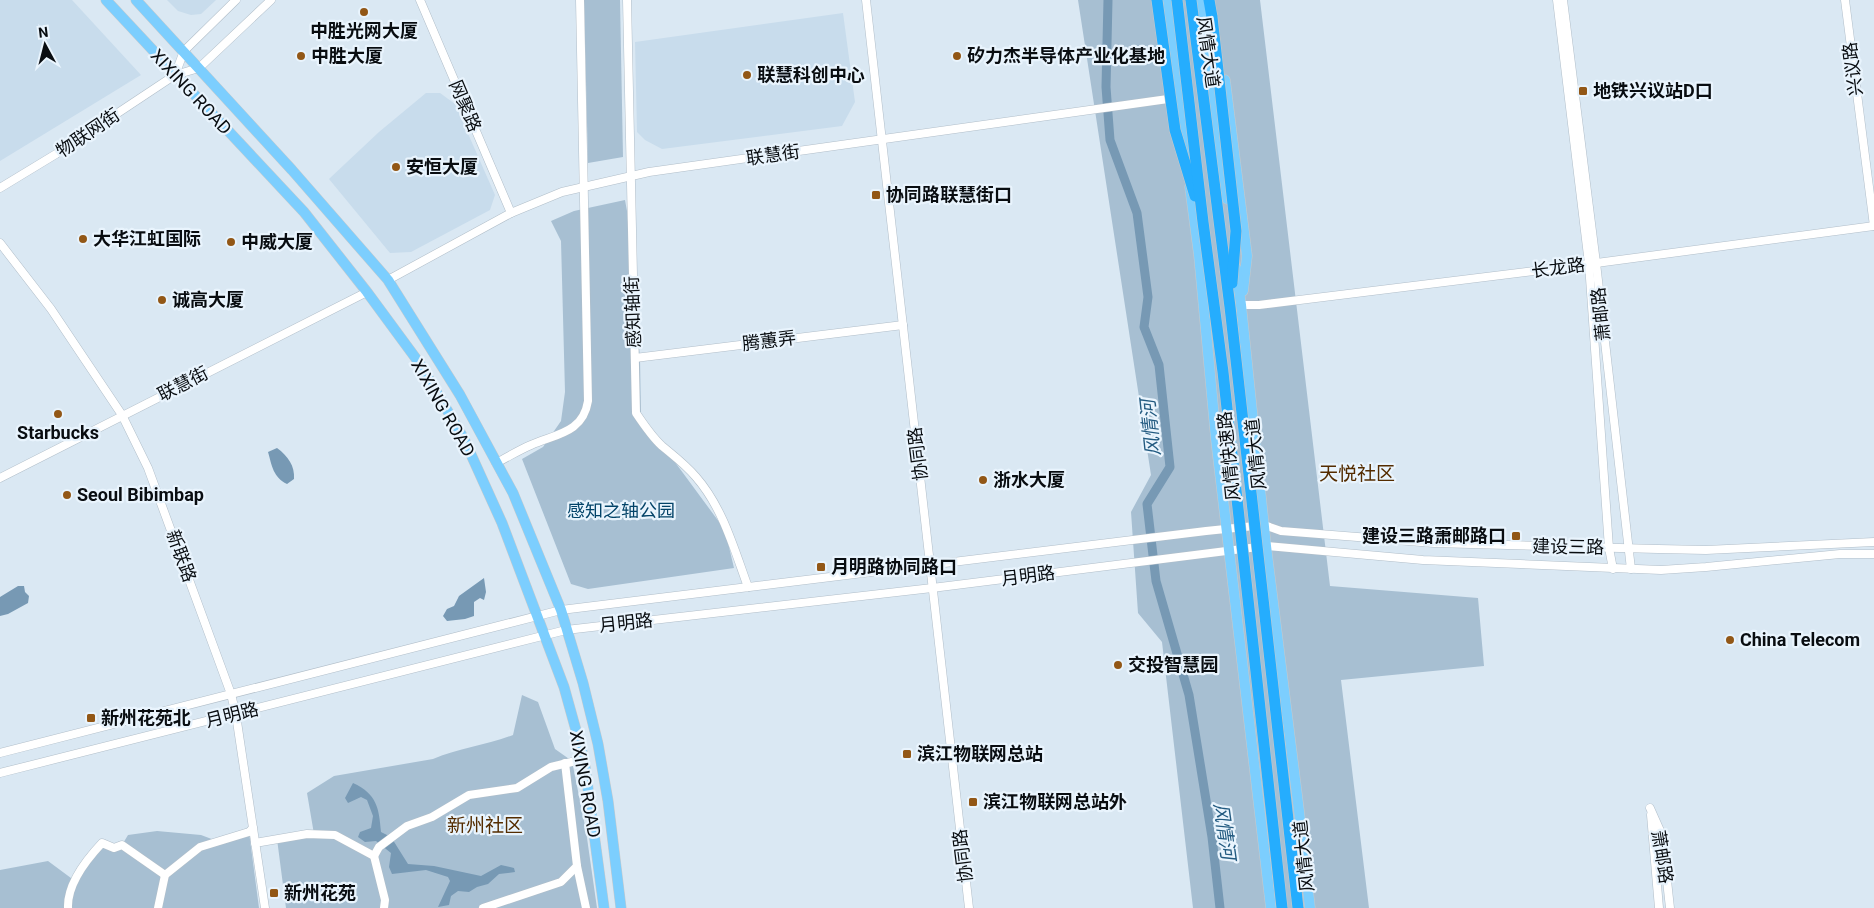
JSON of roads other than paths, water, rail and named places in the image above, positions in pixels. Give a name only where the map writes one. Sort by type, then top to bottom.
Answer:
[{"type":"highway","points":[[1157,0],[1175,130],[1203,222]]},
{"type":"highway","name":"风情快速路","points":[[1177,0],[1203,222],[1224,372],[1282,908]]},
{"type":"highway","name":"风情快速路","points":[[1191,0],[1236,306],[1298,908]]},
{"type":"highway","points":[[1210,0],[1236,231],[1236,306]]},
{"type":"main road","name":"XIXING ROAD","points":[[106,0],[304,212],[367,292],[420,364],[464,439],[502,522],[546,634],[564,687],[584,760],[604,908]]},
{"type":"main road","name":"XIXING ROAD","points":[[136,0],[292,170],[388,280],[460,395],[512,493],[561,610],[583,683],[598,744],[608,801],[621,908]]},
{"type":"main road","name":"风情大道","points":[[1168,0],[1199,255],[1216,438],[1271,908]]},
{"type":"main road","name":"风情大道","points":[[1200,0],[1236,306],[1300,811],[1310,908]]},
{"type":"main road","points":[[1214,0],[1247,256],[1236,306]]},
{"type":"street","points":[[175,75],[184,51],[236,0]]},
{"type":"street","name":"物联网街","points":[[0,188],[56,154],[175,75],[199,68],[271,0]]},
{"type":"street","name":"网聚路","points":[[420,0],[511,213]]},
{"type":"street","points":[[496,463],[531,444],[565,433],[579,422],[586,412],[588,400],[580,0]]},
{"type":"street","name":"感知轴街","points":[[627,0],[636,413],[650,434],[696,476],[716,504],[748,587]]},
{"type":"street","name":"协同路","points":[[866,0],[969,908]]},
{"type":"street","name":"萧邮路","points":[[1557,0],[1631,569]]},
{"type":"street","name":"萧邮路","points":[[1563,0],[1592,264],[1610,548],[1613,568]]},
{"type":"street","name":"兴议路","points":[[1845,0],[1874,226]]},
{"type":"street","name":"联慧街","points":[[388,280],[511,213],[562,192],[630,176],[1179,97]]},
{"type":"street","name":"长龙路","points":[[1236,306],[1592,264],[1874,226]]},
{"type":"street","name":"新联路","points":[[0,243],[51,309],[122,415],[148,468],[231,694],[236,714],[265,908]]},
{"type":"street","name":"联慧街","points":[[0,478],[367,292]]},
{"type":"street","name":"腾蕙弄","points":[[635,358],[903,325]]},
{"type":"street","name":"月明路","points":[[0,753],[561,610],[1264,525]]},
{"type":"street","name":"建设三路","points":[[1264,525],[1281,531],[1434,543],[1610,548],[1706,550],[1874,542]]},
{"type":"street","name":"月明路","points":[[0,773],[566,630],[932,588],[1266,546]]},
{"type":"street","name":"建设三路","points":[[1266,546],[1423,560],[1631,569],[1688,568],[1840,554],[1874,554]]},
{"type":"street","points":[[384,908],[385,900],[374,856],[379,847],[393,835],[407,826],[432,817],[469,795],[517,788],[551,767],[584,760]]},
{"type":"street","points":[[565,763],[577,866],[586,908]]},
{"type":"street","name":"萧邮路","points":[[1659,908],[1650,808],[1662,835],[1670,908]]},
{"type":"street","points":[[158,908],[165,875],[200,846],[249,832],[253,828]]},
{"type":"street","points":[[256,843],[307,834],[335,836],[374,856]]},
{"type":"street","points":[[68,908],[68,897],[86,860],[102,843],[114,848],[122,844],[165,875]]},
{"type":"street","points":[[483,908],[561,882],[577,866]]},
{"type":"waterway","name":"风情河","points":[[1108,0],[1106,87],[1110,140],[1137,213],[1148,297],[1144,327],[1159,365],[1170,467],[1147,504],[1156,581],[1189,695],[1212,837],[1220,908]]},
{"type":"place","name":"中胜光网大厦","points":[[364,12]]},
{"type":"place","name":"中胜大厦","points":[[301,56]]},
{"type":"place","name":"矽力杰半导体产业化基地","points":[[957,56]]},
{"type":"place","name":"联慧科创中心","points":[[747,75]]},
{"type":"place","name":"地铁兴议站D口","points":[[1583,91]]},
{"type":"place","name":"安恒大厦","points":[[396,167]]},
{"type":"place","name":"协同路联慧街口","points":[[876,195]]},
{"type":"place","name":"大华江虹国际","points":[[83,239]]},
{"type":"place","name":"中威大厦","points":[[231,242]]},
{"type":"place","name":"诚高大厦","points":[[162,300]]},
{"type":"place","name":"Starbucks","points":[[58,414]]},
{"type":"place","name":"浙水大厦","points":[[983,480]]},
{"type":"place","name":"Seoul Bibimbap","points":[[67,495]]},
{"type":"place","name":"建设三路萧邮路口","points":[[1516,536]]},
{"type":"place","name":"月明路协同路口","points":[[821,567]]},
{"type":"place","name":"China Telecom","points":[[1730,640]]},
{"type":"place","name":"交投智慧园","points":[[1118,665]]},
{"type":"place","name":"新州花苑北","points":[[91,718]]},
{"type":"place","name":"滨江物联网总站","points":[[907,754]]},
{"type":"place","name":"滨江物联网总站外","points":[[973,802]]},
{"type":"place","name":"新州花苑","points":[[274,893]]},
{"type":"district","name":"天悦社区","points":[[1357,473]]},
{"type":"district","name":"新州社区","points":[[485,825]]},
{"type":"park label","name":"感知之轴公园","points":[[621,511]]}]
